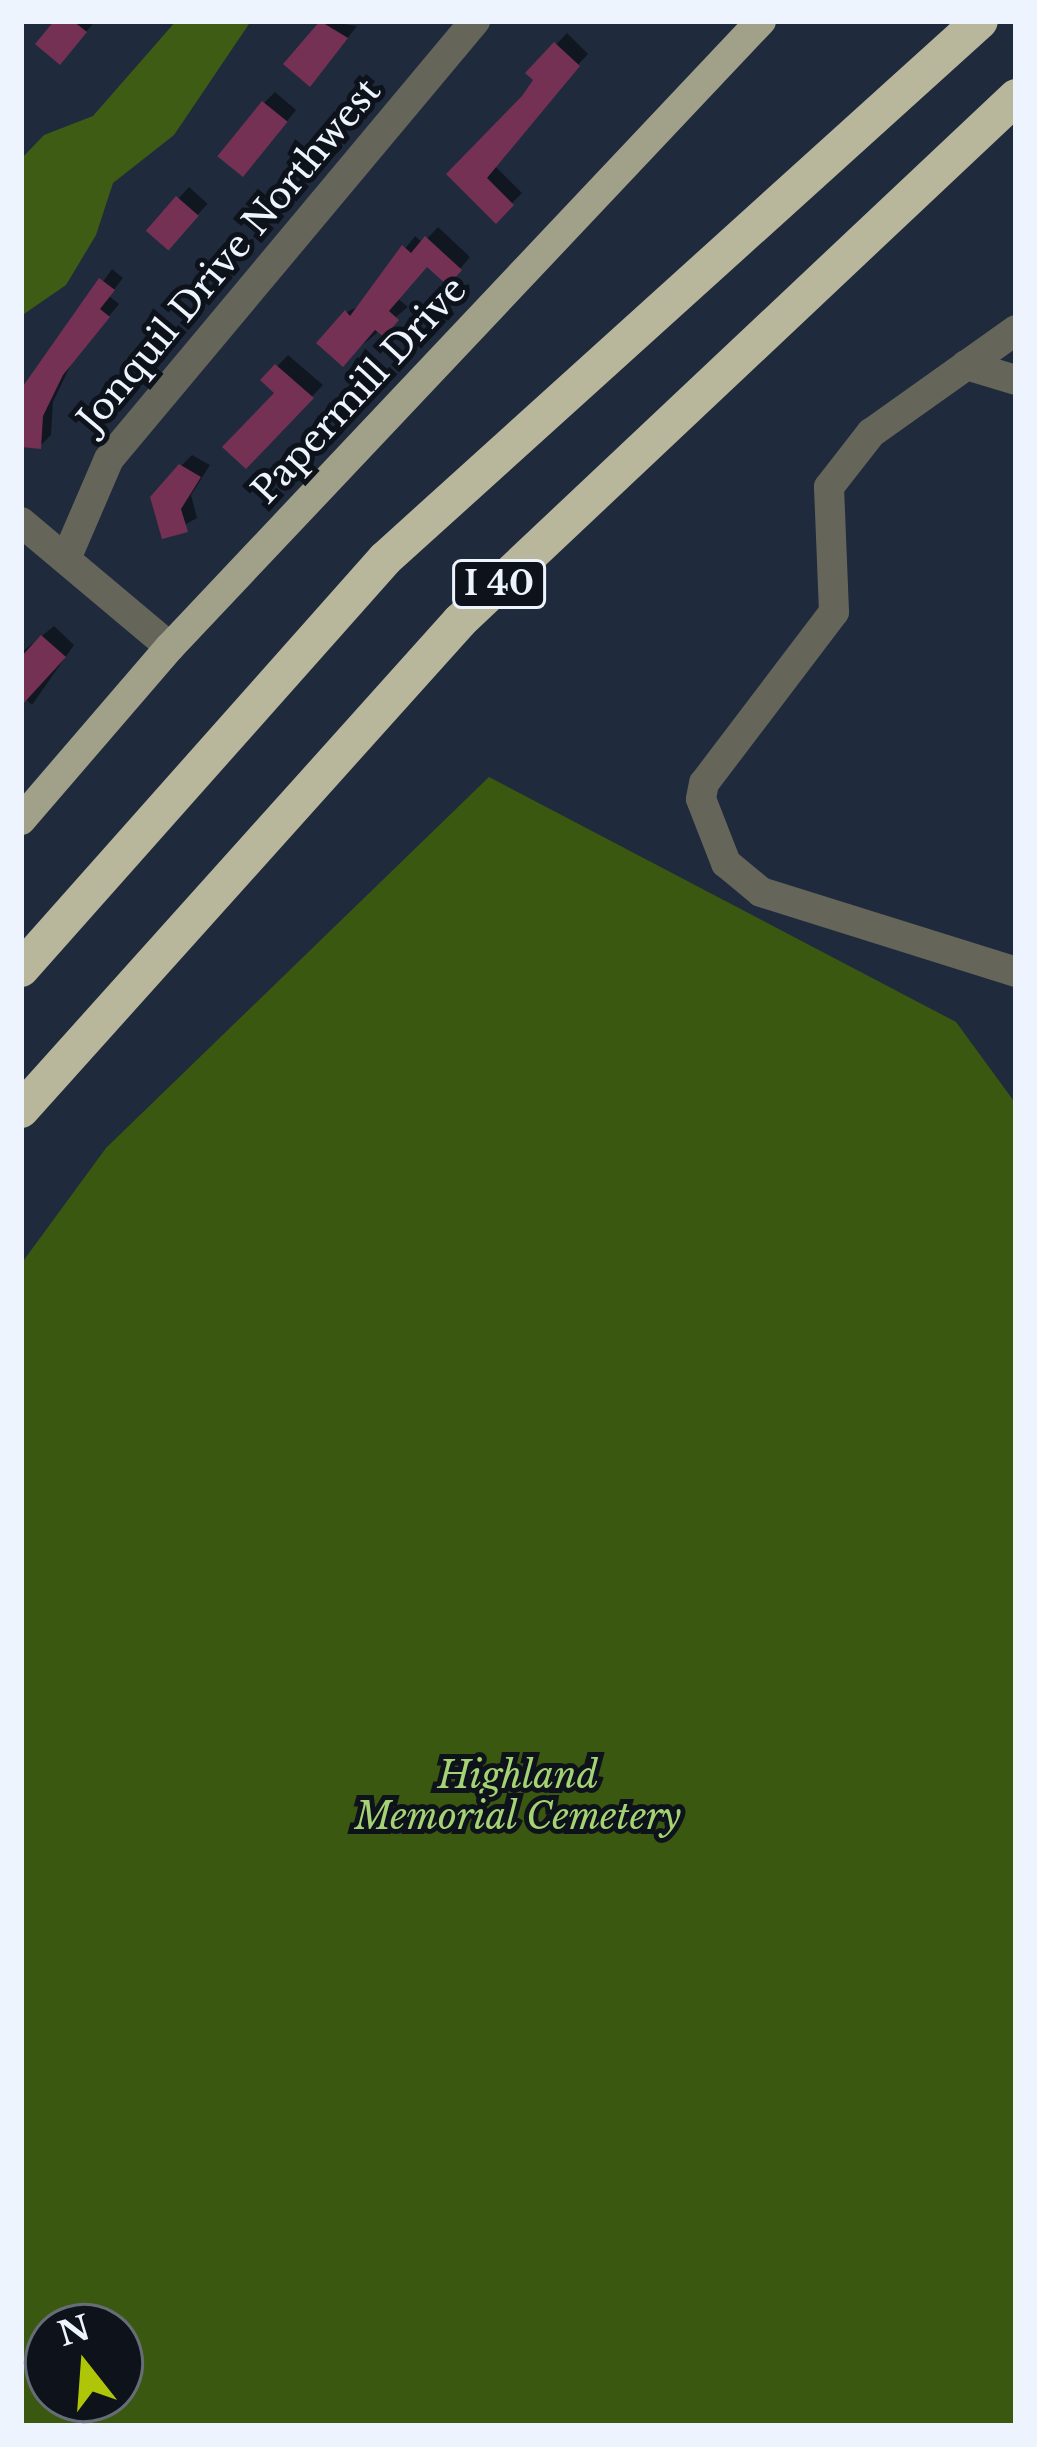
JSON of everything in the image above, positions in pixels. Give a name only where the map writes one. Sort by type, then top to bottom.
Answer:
[{"type":"highway","name":"I 40","points":[[21,968],[385,559],[980,21]]},
{"type":"highway","name":"I 40","points":[[21,1110],[460,620],[1016,97]]},
{"type":"main road","name":"Papermill Drive","points":[[21,820],[170,647],[761,21]]},
{"type":"street","name":"Jonquil Drive Northwest","points":[[68,554],[109,459],[475,21]]},
{"type":"street","points":[[1016,330],[871,433],[829,487],[834,613],[704,784],[701,799],[726,863],[761,892],[1016,972]]},
{"type":"street","points":[[971,361],[1016,380]]},
{"type":"street","points":[[21,522],[68,554],[170,647]]},
{"type":"green space","points":[[176,21],[251,21],[174,135],[113,183],[96,235],[66,285],[21,316],[21,159],[44,135],[93,116]]},
{"type":"green space","name":"Highland Memorial Cemetery","points":[[489,777],[956,1022],[1016,1104],[1016,2426],[21,2426],[21,1264],[106,1148]]},
{"type":"building","points":[[54,21],[73,21],[87,32],[60,65],[35,44]]},
{"type":"building","points":[[320,21],[348,38],[310,87],[283,64]]},
{"type":"building","points":[[554,42],[580,66],[487,178],[514,205],[496,224],[446,174],[522,96],[533,80],[525,73]]},
{"type":"building","points":[[262,101],[288,122],[243,177],[217,156]]},
{"type":"building","points":[[176,196],[199,216],[168,250],[146,231]]},
{"type":"building","points":[[425,236],[462,270],[448,286],[427,267],[389,311],[399,320],[384,337],[375,330],[343,367],[316,343],[345,310],[350,316],[402,245],[411,253]]},
{"type":"building","points":[[99,278],[115,290],[100,309],[110,317],[63,375],[43,416],[41,449],[21,447],[21,389]]},
{"type":"building","points":[[275,364],[314,398],[246,469],[222,447],[274,393],[260,380]]},
{"type":"building","points":[[179,464],[201,477],[181,509],[188,532],[162,539],[150,497]]},
{"type":"building","points":[[41,635],[66,657],[21,706],[21,657]]}]
